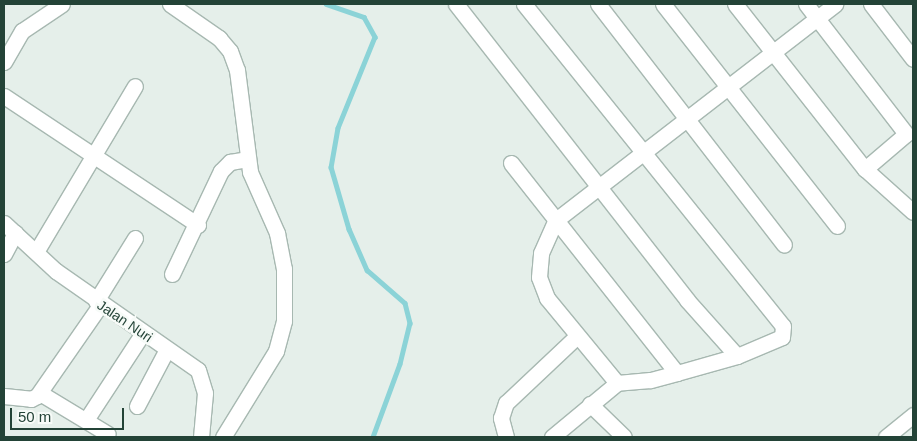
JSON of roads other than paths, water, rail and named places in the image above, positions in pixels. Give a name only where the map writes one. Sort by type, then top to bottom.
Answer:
[{"type":"street","points":[[4,62],[22,31],[62,4]]},
{"type":"street","points":[[170,4],[219,38],[230,51],[237,70],[244,159],[277,233],[286,290],[284,321],[276,351],[223,437]]},
{"type":"street","points":[[456,4],[688,300],[736,356]]},
{"type":"street","points":[[524,4],[645,152],[783,326],[782,338],[736,356],[677,373],[617,383],[552,437]]},
{"type":"street","points":[[598,4],[688,118],[784,245]]},
{"type":"street","points":[[664,4],[837,226]]},
{"type":"street","points":[[734,4],[864,169],[913,212]]},
{"type":"street","points":[[806,4],[818,17],[906,134],[864,169]]},
{"type":"street","points":[[617,383],[547,298],[539,277],[541,252],[556,220],[598,185],[645,152],[728,87],[771,51],[835,4]]},
{"type":"street","points":[[871,4],[913,59]]},
{"type":"street","points":[[36,252],[135,86]]},
{"type":"street","points":[[4,96],[198,225]]},
{"type":"street","points":[[172,274],[198,225],[221,171],[230,162],[244,159]]},
{"type":"street","points":[[510,163],[677,373]]},
{"type":"street","points":[[4,254],[9,228]]},
{"type":"street","name":"Jalan Nuri","points":[[9,228],[98,302],[198,370],[204,380],[201,437]]},
{"type":"street","points":[[4,396],[32,399],[40,392],[98,302],[135,238]]},
{"type":"street","points":[[86,420],[143,333]]},
{"type":"street","points":[[506,437],[501,418],[503,408],[577,336]]},
{"type":"street","points":[[137,406],[167,349]]},
{"type":"street","points":[[40,392],[108,434]]},
{"type":"street","points":[[590,404],[624,437]]},
{"type":"street","points":[[886,437],[913,415]]},
{"type":"waterway","points":[[326,4],[364,17],[375,37],[338,128],[331,167],[349,229],[367,270],[405,303],[410,323],[400,364],[373,437]]}]
